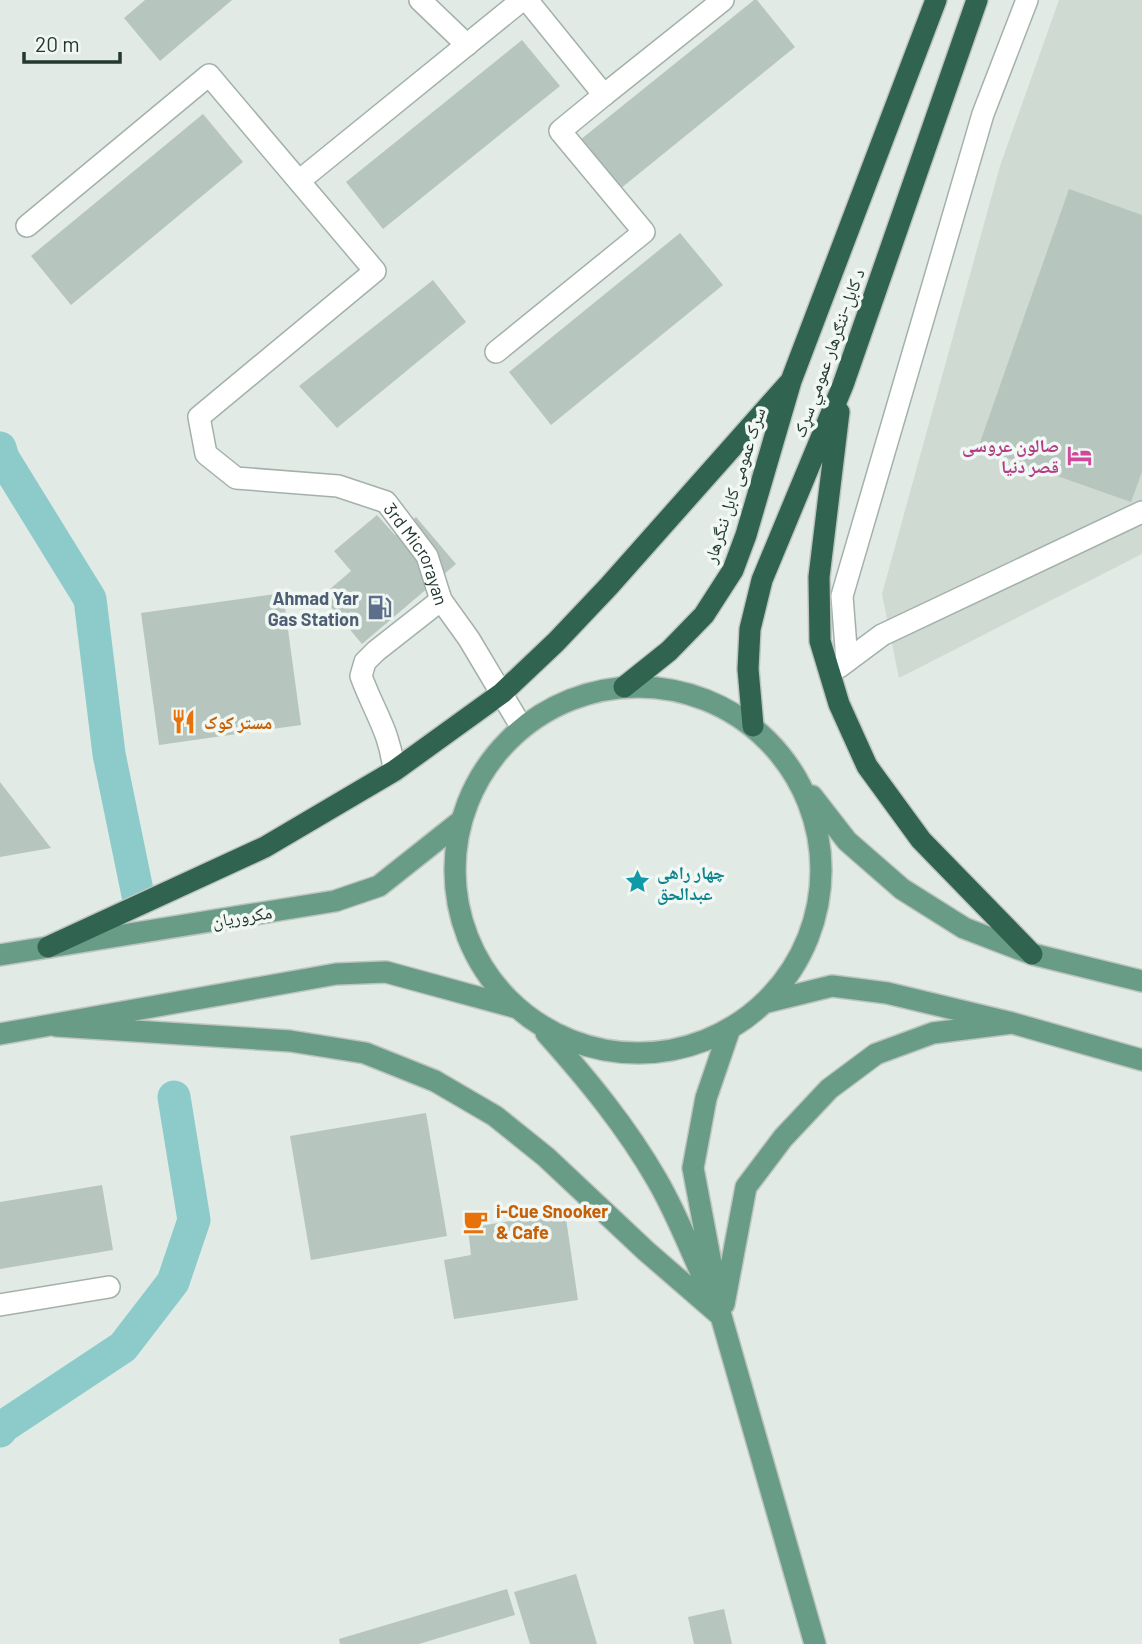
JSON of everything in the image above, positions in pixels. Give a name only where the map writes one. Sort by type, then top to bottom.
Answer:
[{"type":"highway","name":"د کابل–ننګرهار عمومي سړک","points":[[791,381],[936,0]]},
{"type":"highway","name":"د کابل–ننګرهار عمومي سړک","points":[[753,726],[748,669],[750,629],[762,580],[843,385],[977,0]]},
{"type":"highway","name":"سرک عمومی کابل ننگرهار","points":[[624,687],[669,651],[704,615],[733,570],[791,381]]},
{"type":"highway","points":[[48,947],[265,847],[394,771],[502,693],[556,642],[609,586],[791,381]]},
{"type":"highway","points":[[843,385],[819,577],[820,641],[839,704],[867,766],[921,840],[1032,954]]},
{"type":"main road","points":[[802,784],[820,839],[820,898],[802,954],[767,1002],[729,1031],[683,1049],[634,1055],[585,1047],[540,1026],[514,1007],[481,968],[461,922],[453,871],[461,821],[484,769],[522,727],[570,699],[624,687],[670,689],[714,702],[753,726],[777,749],[848,841],[902,889],[964,928],[1032,954],[1142,981]]},
{"type":"main road","name":"مکروریان","points":[[0,955],[335,901],[379,886],[461,821]]},
{"type":"main road","points":[[0,1034],[57,1026],[336,974],[386,972],[514,1007]]},
{"type":"main road","points":[[767,1002],[832,986],[887,993],[1012,1023],[1142,1060]]},
{"type":"main road","points":[[722,1316],[746,1186],[783,1138],[829,1089],[876,1054],[933,1033],[1012,1023]]},
{"type":"main road","points":[[57,1026],[290,1041],[365,1054],[435,1081],[495,1116],[536,1149],[722,1316]]},
{"type":"main road","points":[[540,1026],[583,1074],[623,1127],[658,1182],[722,1316]]},
{"type":"main road","points":[[729,1031],[706,1098],[693,1168],[722,1316],[815,1644]]},
{"type":"street","points":[[421,0],[467,45]]},
{"type":"street","points":[[27,226],[209,75],[299,181],[524,0],[604,95]]},
{"type":"street","points":[[496,352],[644,232],[560,131],[723,0]]},
{"type":"street","points":[[846,661],[842,596],[983,114],[1027,0]]},
{"type":"street","name":"3rd Microrayan","points":[[299,181],[375,271],[199,417],[206,454],[236,478],[338,486],[386,502],[427,556],[441,600],[522,727]]},
{"type":"street","points":[[830,676],[883,635],[1142,512]]},
{"type":"street","points":[[394,771],[392,751],[384,726],[361,676],[365,662],[376,651],[441,600]]},
{"type":"street","points":[[0,1305],[109,1287]]},
{"type":"shaded area","points":[[1059,0],[1142,0],[1142,554],[899,678],[882,594],[1000,166]]},
{"type":"building","points":[[145,0],[232,0],[160,61],[124,18]]},
{"type":"building","points":[[757,0],[795,47],[620,189],[580,140]]},
{"type":"building","points":[[522,40],[560,86],[383,229],[346,182]]},
{"type":"building","points":[[203,114],[243,162],[71,305],[31,256]]},
{"type":"building","points":[[1069,189],[1142,215],[1142,472],[1131,502],[978,448]]},
{"type":"building","points":[[680,233],[723,285],[551,425],[509,372]]},
{"type":"building","points":[[433,280],[466,322],[337,428],[299,386]]},
{"type":"building","points":[[377,515],[395,535],[416,517],[456,564],[362,644],[322,596],[351,571],[334,551]]},
{"type":"building","points":[[283,593],[301,725],[159,745],[141,613]]},
{"type":"building","points":[[0,782],[51,848],[0,857]]},
{"type":"building","points":[[426,1113],[447,1236],[311,1260],[290,1136]]},
{"type":"building","points":[[102,1185],[113,1250],[0,1269],[0,1202]]},
{"type":"building","points":[[565,1212],[578,1300],[454,1319],[444,1260],[471,1255],[468,1228]]},
{"type":"building","points":[[576,1574],[597,1644],[530,1644],[514,1592]]},
{"type":"building","points":[[507,1589],[515,1615],[419,1644],[340,1644],[339,1639]]},
{"type":"building","points":[[724,1609],[732,1644],[694,1644],[688,1617]]},
{"type":"waterway","points":[[0,448],[3,458],[90,599],[109,754],[139,900]]},
{"type":"waterway","points":[[0,1431],[123,1347],[173,1282],[194,1220],[174,1097]]},
{"type":"place","name":"صالون عروسی قصر دنیا","points":[[1079,455]]},
{"type":"place","name":"Ahmad Yar Gas Station","points":[[379,608]]},
{"type":"place","name":"مستر کوک","points":[[184,722]]},
{"type":"place","name":"چهار راهی عبدالحق","points":[[637,882]]},
{"type":"place","name":"i-Cue Snooker & Cafe","points":[[476,1221]]}]
